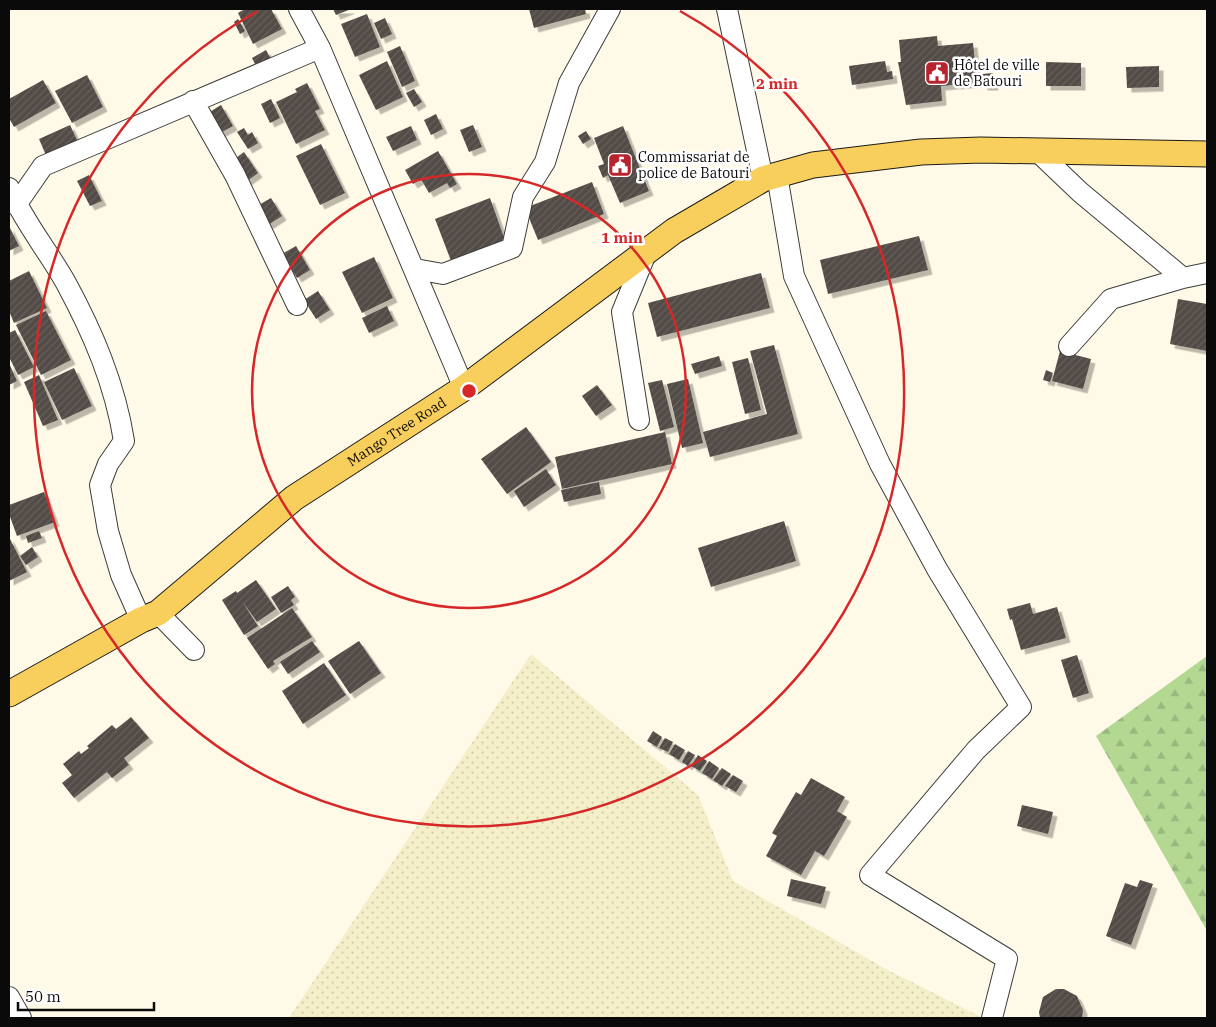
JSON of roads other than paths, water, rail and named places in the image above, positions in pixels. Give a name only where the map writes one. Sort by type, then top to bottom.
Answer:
[{"type":"main road","name":"Mango Tree Road","points":[[9,694],[150,616],[294,498],[464,388],[674,231],[770,177],[814,164],[921,152],[1037,151],[1207,154]]},
{"type":"street","points":[[298,9],[320,48],[464,388]]},
{"type":"street","points":[[415,269],[443,274],[512,248],[523,197],[545,162],[569,84],[610,9]]},
{"type":"street","points":[[727,9],[794,276],[880,464],[937,569],[1021,707],[976,750],[870,875],[1006,959],[992,1018]]},
{"type":"street","points":[[194,650],[150,616],[121,575],[108,531],[100,485],[108,464],[124,441],[118,406],[102,356],[66,283],[13,196],[43,166],[320,48]]},
{"type":"street","points":[[193,101],[235,175],[297,305]]},
{"type":"street","points":[[1037,151],[1080,192],[1183,278]]},
{"type":"street","points":[[639,420],[622,312],[647,251]]},
{"type":"street","points":[[1069,346],[1111,299],[1207,273]]},
{"type":"street","points":[[9,997],[21,1018]]},
{"type":"place","name":"Hôtel de ville de Batouri","points":[[937,73]]},
{"type":"place","name":"Commissariat de police de Batouri","points":[[620,165]]}]
